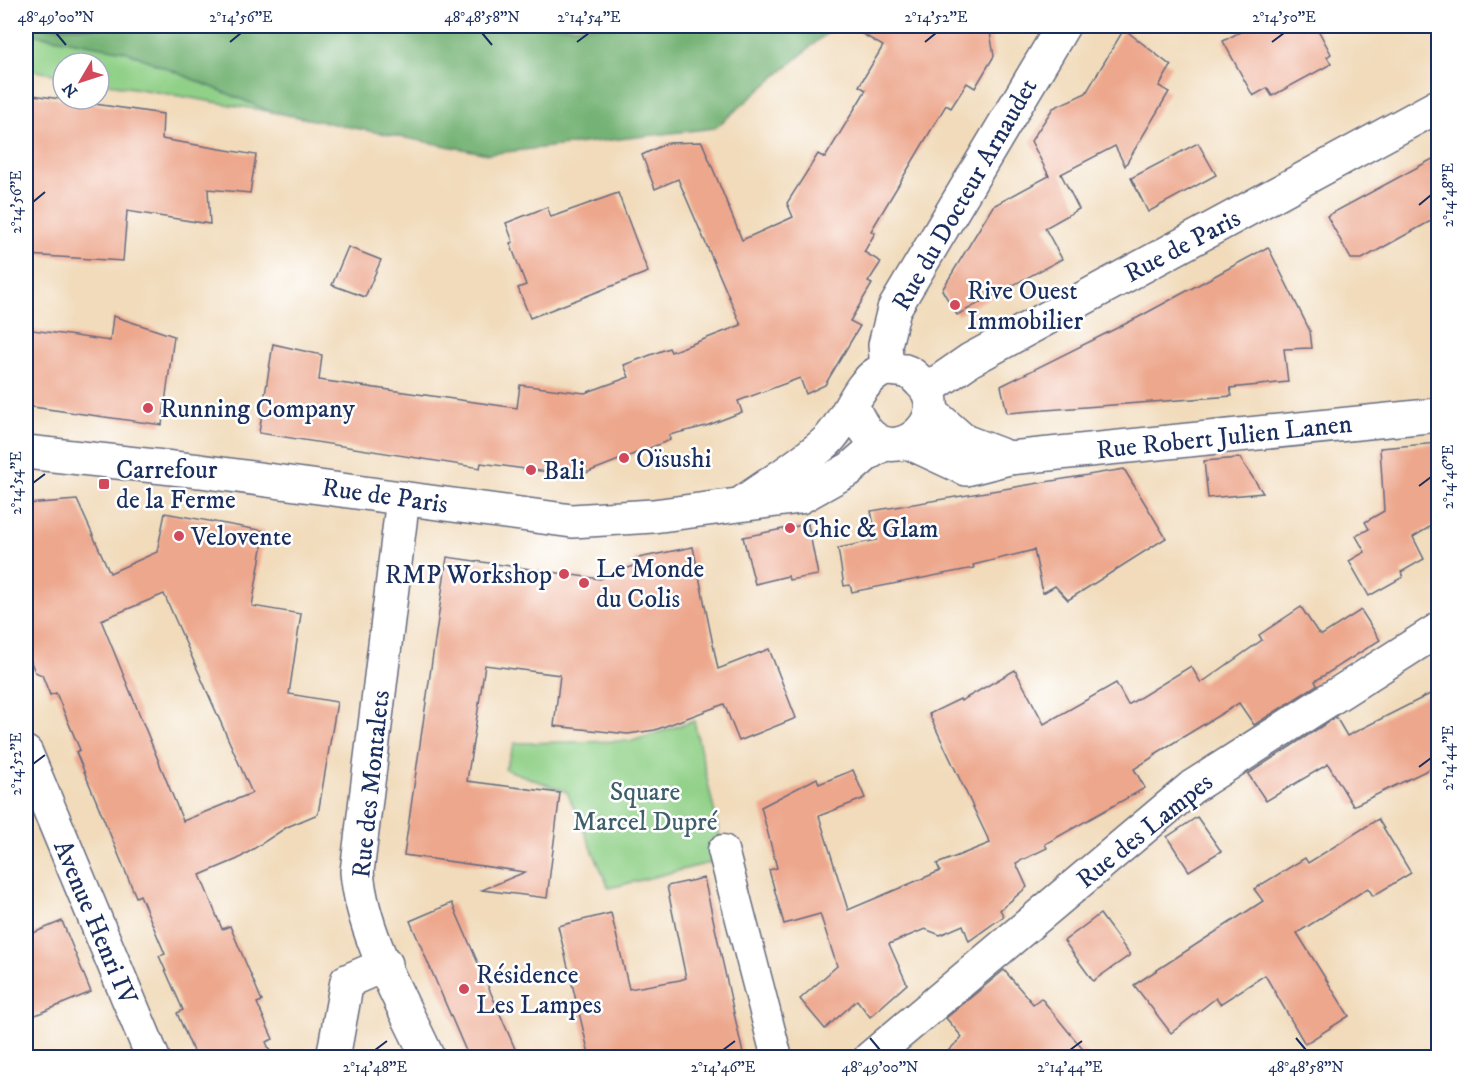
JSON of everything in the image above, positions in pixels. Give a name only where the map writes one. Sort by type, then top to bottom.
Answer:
[{"type":"street","name":"Rue du Docteur Arnaudet","points":[[887,369],[885,345],[894,309],[1062,26]]},
{"type":"street","name":"Rue de Paris","points":[[930,401],[970,360],[1438,106]]},
{"type":"street","points":[[887,369],[910,372],[930,401],[924,430],[896,443],[869,435],[852,408],[868,379],[887,369]]},
{"type":"street","name":"Rue Robert Julien Lanen","points":[[930,401],[964,441],[1009,458]]},
{"type":"street","name":"Rue de Paris","points":[[744,502],[828,441],[852,408]]},
{"type":"street","name":"Rue Robert Julien Lanen","points":[[896,443],[966,469],[1009,458],[1438,415]]},
{"type":"street","name":"Rue de Paris","points":[[26,452],[200,471],[572,521],[653,516],[744,502],[800,497],[850,469],[867,453],[896,443]]},
{"type":"street","name":"Rue des Montalets","points":[[403,498],[357,872],[359,898],[428,1058]]},
{"type":"street","name":"Rue des Lampes","points":[[870,1058],[1192,787],[1438,630]]},
{"type":"street","name":"Avenue Henri IV","points":[[26,753],[153,1058]]},
{"type":"street","points":[[723,850],[777,1058]]},
{"type":"street","points":[[333,1058],[347,981],[386,964]]},
{"type":"green space","points":[[191,26],[224,29],[26,27]]},
{"type":"green space","points":[[261,26],[835,26],[715,128],[488,154],[272,112],[125,51],[26,33],[26,27],[224,29]]},
{"type":"green space","points":[[26,33],[125,51],[272,112],[111,84],[111,51],[51,51],[51,74],[26,69]]},
{"type":"green space","name":"Square Marcel Dupré","points":[[694,721],[723,850],[717,861],[609,888],[567,792],[505,769],[515,743],[632,741]]},
{"type":"building","points":[[849,26],[989,26],[994,56],[975,88],[967,83],[951,108],[946,105],[871,231],[875,233],[864,252],[881,262],[868,282],[872,284],[850,321],[860,326],[825,385],[806,394],[800,378],[738,401],[742,412],[706,426],[669,435],[670,440],[578,476],[481,463],[480,468],[259,433],[273,344],[322,355],[319,380],[517,408],[520,385],[585,393],[629,377],[624,365],[669,348],[671,352],[741,325],[678,179],[655,189],[642,155],[667,143],[702,142],[742,240],[793,217],[787,203],[818,154],[825,158],[866,90],[859,86],[883,46]]},
{"type":"building","points":[[1251,26],[1316,26],[1331,54],[1327,57],[1331,64],[1272,96],[1267,88],[1253,96],[1223,41]]},
{"type":"building","points":[[1124,29],[1171,66],[1159,86],[1169,92],[1125,166],[1115,146],[1061,174],[1079,209],[1045,228],[1062,259],[957,315],[942,290],[993,206],[1049,176],[1031,141],[1053,108],[1086,93]]},
{"type":"building","points":[[26,94],[51,98],[51,111],[111,111],[111,106],[163,114],[162,139],[256,155],[250,193],[208,189],[210,224],[127,211],[123,261],[27,255],[29,210],[26,210]]},
{"type":"building","points":[[1198,143],[1216,175],[1148,212],[1131,178]]},
{"type":"building","points":[[1438,156],[1438,217],[1362,259],[1351,259],[1327,216]]},
{"type":"building","points":[[618,193],[648,272],[530,318],[518,288],[526,285],[510,243],[513,242],[506,223],[547,207],[551,217]]},
{"type":"building","points":[[348,247],[381,260],[365,297],[332,285]]},
{"type":"building","points":[[1268,247],[1310,331],[1312,348],[1284,349],[1288,382],[1230,388],[1232,396],[1007,413],[1001,386],[1137,318]]},
{"type":"building","points":[[113,316],[174,336],[162,425],[26,406],[26,329],[110,341]]},
{"type":"building","points":[[1438,443],[1438,522],[1413,537],[1424,559],[1401,572],[1403,577],[1369,596],[1349,561],[1365,552],[1356,536],[1369,529],[1365,522],[1384,511],[1380,448]]},
{"type":"building","points":[[1240,458],[1263,493],[1208,498],[1204,461]]},
{"type":"building","points":[[1124,469],[1166,538],[1068,600],[1055,586],[1043,593],[1034,550],[973,565],[974,568],[852,592],[850,585],[844,586],[838,548],[877,540],[871,511]]},
{"type":"building","points":[[77,500],[110,573],[157,552],[165,513],[265,531],[252,606],[301,614],[289,694],[337,702],[318,814],[287,827],[238,859],[200,875],[222,929],[230,926],[262,1001],[257,1003],[273,1039],[266,1042],[273,1058],[196,1058],[177,1013],[183,1010],[159,956],[165,954],[140,895],[136,897],[76,752],[80,750],[56,693],[50,695],[42,675],[35,672],[26,650],[26,504]],"holes":[[[164,594],[252,793],[183,821],[101,620]]]},
{"type":"building","points":[[808,524],[818,575],[789,580],[788,576],[755,584],[743,537]]},
{"type":"building","points":[[693,547],[718,669],[769,649],[796,718],[739,741],[724,704],[655,730],[628,734],[554,726],[560,675],[485,665],[467,781],[560,793],[547,898],[482,890],[525,872],[404,855],[447,557],[600,579],[636,565],[633,559]]},
{"type":"building","points":[[1301,607],[1318,633],[1322,635],[1361,610],[1380,640],[1315,681],[1317,685],[1254,725],[1239,703],[1134,769],[1145,788],[1045,844],[1047,848],[1016,863],[1027,887],[1000,910],[1004,916],[969,941],[963,925],[940,935],[925,929],[889,944],[907,984],[870,1017],[857,1000],[825,1029],[800,999],[837,966],[820,914],[784,924],[769,870],[777,868],[761,807],[817,778],[819,784],[853,770],[865,798],[819,816],[848,910],[940,871],[937,864],[990,843],[929,714],[960,699],[961,701],[1015,670],[1044,724],[1116,683],[1128,705],[1191,666],[1201,683],[1262,640],[1259,635]]},
{"type":"building","points":[[1438,690],[1438,765],[1353,806],[1328,764],[1266,801],[1248,774],[1336,717],[1347,736]]},
{"type":"building","points":[[1197,817],[1221,851],[1189,871],[1167,837]]},
{"type":"building","points":[[1378,819],[1411,873],[1373,896],[1368,888],[1297,933],[1349,1016],[1305,1044],[1265,975],[1220,1004],[1216,998],[1171,1033],[1134,985],[1263,901],[1254,889],[1305,858],[1308,863]]},
{"type":"building","points":[[704,878],[744,1058],[590,1058],[558,926],[611,913],[629,989],[680,980],[686,978],[667,886]]},
{"type":"building","name":"Résidence Les Lampes","points":[[452,903],[519,1058],[469,1058],[410,921]]},
{"type":"building","points":[[1100,914],[1130,955],[1093,981],[1064,941]]},
{"type":"building","points":[[62,921],[91,992],[26,1019],[26,936]]},
{"type":"building","points":[[1004,970],[1033,1004],[1041,998],[1090,1058],[941,1058],[962,1037],[946,1018]]},
{"type":"place","name":"Rive Ouest Immobilier","points":[[955,305]]},
{"type":"place","name":"Running Company","points":[[148,408]]},
{"type":"place","name":"Oïsushi","points":[[624,458]]},
{"type":"place","name":"Bali","points":[[531,470]]},
{"type":"place","name":"Carrefour de la Ferme","points":[[104,484]]},
{"type":"place","name":"Chic & Glam","points":[[790,528]]},
{"type":"place","name":"Velovente","points":[[179,536]]},
{"type":"place","name":"RMP Workshop","points":[[564,574]]},
{"type":"place","name":"Le Monde du Colis","points":[[584,583]]},
{"type":"place","name":"Résidence Les Lampes","points":[[464,989]]}]
